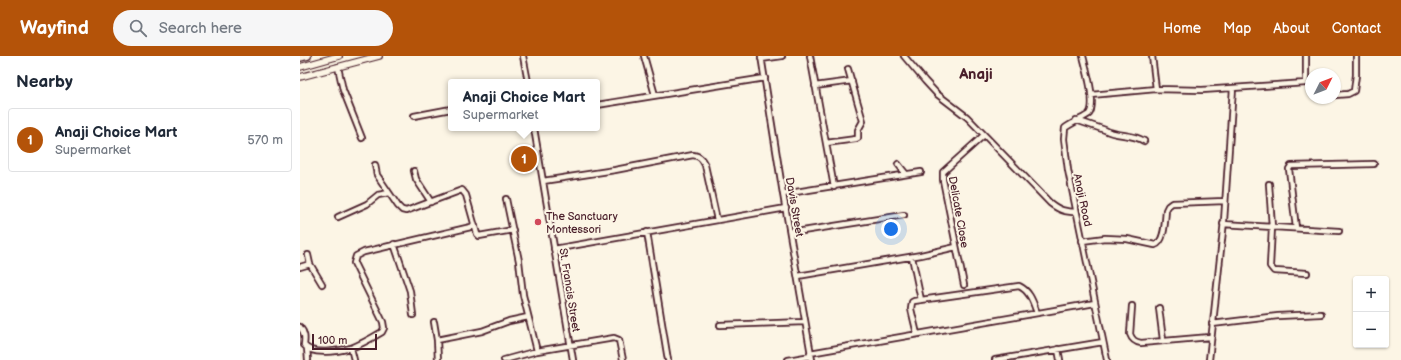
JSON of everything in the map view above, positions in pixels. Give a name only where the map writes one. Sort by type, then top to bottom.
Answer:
[{"type":"main road","points":[[300,58],[308,56]]},
{"type":"main road","points":[[300,67],[339,56]]},
{"type":"main road","points":[[300,77],[379,56]]},
{"type":"main road","points":[[300,82],[312,74]]},
{"type":"street","points":[[523,56],[527,79]]},
{"type":"street","points":[[644,56],[655,95]]},
{"type":"street","points":[[761,57],[782,56]]},
{"type":"street","points":[[810,56],[834,187]]},
{"type":"street","points":[[904,56],[936,94],[955,107],[1050,203],[1067,212],[1076,212]]},
{"type":"street","name":"Anaji Road","points":[[1083,56],[1091,95],[1092,108],[1090,113],[1076,120],[1065,128],[1064,139],[1076,212],[1107,360]]},
{"type":"street","points":[[1152,56],[1156,89]]},
{"type":"street","points":[[1306,56],[1306,68]]},
{"type":"street","points":[[1341,95],[1348,94],[1354,90],[1356,56]]},
{"type":"street","name":"Davis Street","points":[[761,57],[811,356]]},
{"type":"street","points":[[338,67],[343,90],[362,138]]},
{"type":"street","points":[[826,143],[858,138],[858,130],[863,121],[848,69]]},
{"type":"street","points":[[600,105],[655,95],[765,78]]},
{"type":"street","points":[[815,86],[852,82]]},
{"type":"street","points":[[1091,95],[1156,89],[1202,90],[1305,83]]},
{"type":"street","points":[[1209,360],[1210,337],[1223,224],[1233,88]]},
{"type":"street","points":[[414,116],[448,109]]},
{"type":"street","points":[[1076,120],[1110,132],[1133,136],[1144,141]]},
{"type":"street","name":"St. Francis Street","points":[[535,131],[573,360]]},
{"type":"street","name":"Delicate Close","points":[[964,285],[943,180],[943,172],[984,135]]},
{"type":"street","points":[[543,181],[698,155],[702,158],[705,165],[717,220]]},
{"type":"street","points":[[898,164],[906,174]]},
{"type":"street","points":[[1296,228],[1289,169],[1291,166],[1374,164]]},
{"type":"street","points":[[375,165],[377,175],[402,210],[431,202],[462,190],[466,194],[477,234],[479,236],[513,230]]},
{"type":"street","points":[[414,171],[416,179],[431,202]]},
{"type":"street","points":[[783,194],[921,172]]},
{"type":"street","points":[[1269,184],[1272,227],[1270,266],[1274,271],[1307,273]]},
{"type":"street","points":[[338,217],[367,204],[378,195],[389,193]]},
{"type":"street","points":[[506,199],[519,261],[523,295],[538,351]]},
{"type":"street","points":[[1082,241],[1105,238],[1126,239],[1155,245],[1159,244],[1162,240],[1166,210],[1172,203],[1225,201]]},
{"type":"street","points":[[554,249],[786,208]]},
{"type":"street","points":[[790,233],[904,215]]},
{"type":"street","points":[[1223,224],[1339,231]]},
{"type":"street","points":[[307,348],[316,352],[351,348],[382,332],[384,328],[383,322],[354,263],[356,256],[364,252],[394,244],[475,226]]},
{"type":"street","points":[[647,232],[668,360]]},
{"type":"street","points":[[394,244],[410,291],[413,315]]},
{"type":"street","points":[[798,276],[912,257],[956,247]]},
{"type":"street","points":[[308,255],[310,264],[322,284]]},
{"type":"street","points":[[912,257],[921,300]]},
{"type":"street","points":[[300,267],[310,264]]},
{"type":"street","points":[[917,334],[911,308],[912,302],[921,300],[1019,286],[1024,288],[1030,296],[1037,313]]},
{"type":"street","points":[[788,360],[917,334],[1095,303]]},
{"type":"street","points":[[1132,306],[1130,334],[1133,340],[1141,343],[1210,337]]},
{"type":"street","points":[[1159,308],[1163,340]]},
{"type":"street","points":[[1212,324],[1278,316],[1321,314]]},
{"type":"street","points":[[437,340],[482,331],[509,321],[528,317]]},
{"type":"street","points":[[434,322],[438,360]]},
{"type":"street","points":[[720,325],[805,322]]},
{"type":"street","points":[[300,327],[303,330],[305,338],[304,345],[307,348],[308,360]]},
{"type":"street","points":[[504,360],[523,357],[538,351],[614,338],[619,340],[623,360]]},
{"type":"street","points":[[995,360],[1103,342]]},
{"type":"street","points":[[351,348],[354,360]]},
{"type":"street","points":[[1058,350],[1060,360]]},
{"type":"place","name":"Anaji Choice Mart","points":[[524,159]]},
{"type":"place","name":"The Sanctuary Montessori","points":[[538,222]]},
{"type":"district","name":"Anaji","points":[[976,74]]}]
